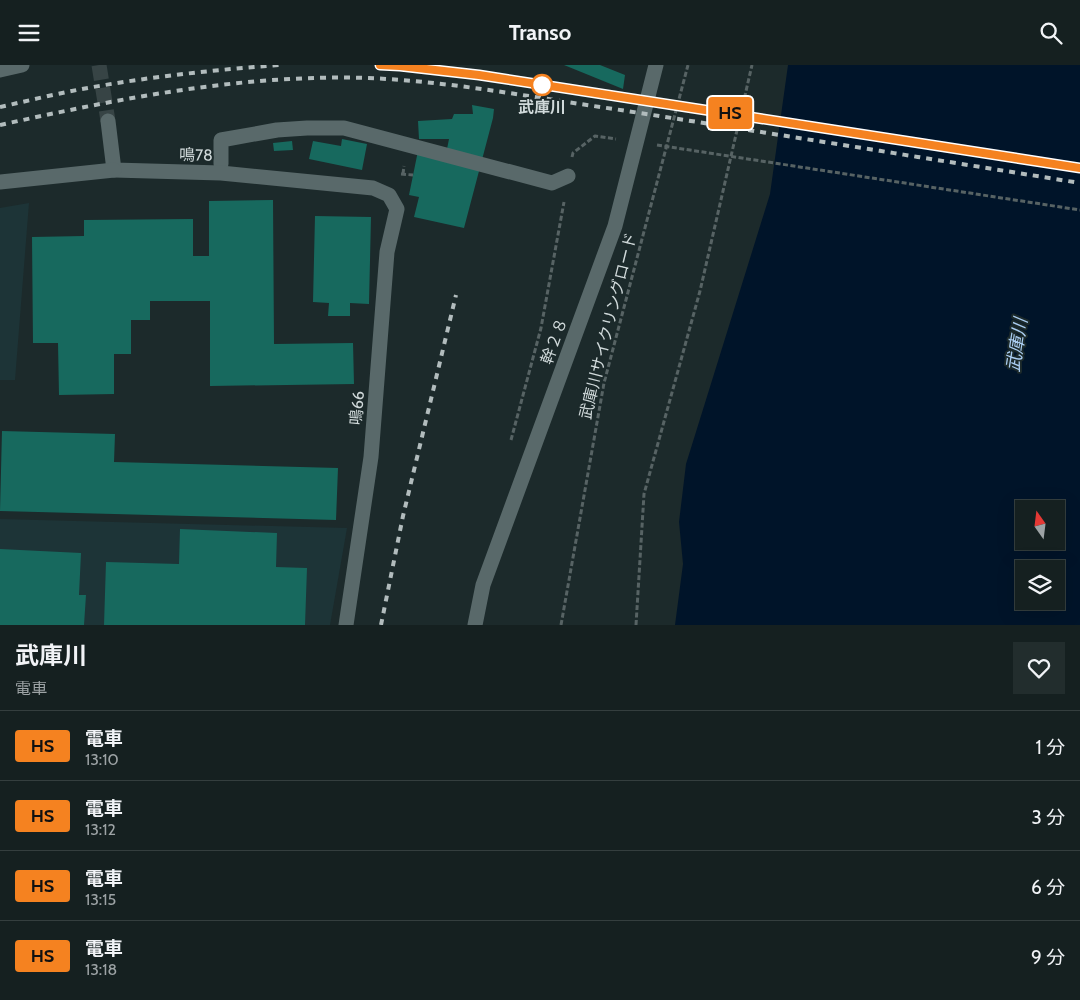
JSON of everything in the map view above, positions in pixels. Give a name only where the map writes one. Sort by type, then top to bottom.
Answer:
[{"type":"street","points":[[0,70],[22,65]]},
{"type":"street","name":"幹２８","points":[[475,625],[484,585],[615,225],[656,65]]},
{"type":"street","points":[[108,121],[114,170]]},
{"type":"street","points":[[221,163],[221,140],[277,130],[344,128],[552,183],[568,176]]},
{"type":"street","name":"鳴78","points":[[0,182],[114,170],[221,173],[373,187],[389,195]]},
{"type":"street","name":"鳴66","points":[[346,625],[371,457],[387,252],[397,209],[389,195]]},
{"type":"path","name":"武庫川サイクリングロード","points":[[561,625],[604,383],[688,65]]},
{"type":"path","points":[[636,625],[644,494],[700,291],[752,65]]},
{"type":"path","points":[[509,448],[541,328],[573,153],[595,136],[624,140]]},
{"type":"path","points":[[653,145],[1080,210]]},
{"type":"path","points":[[402,174],[413,175]]},
{"type":"shaded area","points":[[29,203],[15,380],[0,380],[0,208]]},
{"type":"shaded area","points":[[0,519],[347,528],[330,625],[0,625]]},
{"type":"water","points":[[788,65],[1080,65],[1080,625],[675,625],[683,564],[679,522],[686,464],[770,194]]},
{"type":"building","points":[[564,65],[600,65],[625,75],[623,89]]},
{"type":"building","points":[[472,105],[494,109],[464,228],[414,217],[419,197],[409,195],[420,141],[447,149],[449,139],[419,139],[418,121],[452,119],[454,114],[473,114]]},
{"type":"building","points":[[342,139],[367,144],[362,170],[309,159],[313,141],[341,146]]},
{"type":"building","points":[[292,141],[293,150],[274,151],[273,143]]},
{"type":"building","points":[[273,200],[274,344],[353,343],[354,384],[210,386],[210,301],[150,301],[150,320],[131,320],[131,354],[114,354],[114,394],[59,395],[58,343],[33,343],[32,237],[84,236],[84,220],[193,219],[193,256],[209,256],[209,201]]},
{"type":"building","points":[[315,216],[371,217],[369,304],[350,303],[350,316],[328,316],[329,303],[313,302]]},
{"type":"building","points":[[2,431],[115,434],[114,462],[338,468],[336,520],[0,511]]},
{"type":"building","points":[[180,529],[277,533],[276,567],[307,568],[305,625],[104,625],[106,562],[179,564]]},
{"type":"building","points":[[0,549],[81,553],[79,595],[86,595],[84,625],[0,625]]},
{"type":"tunnel","points":[[99,65],[108,121]]},
{"type":"railway","points":[[0,107],[72,91],[131,81],[279,65]]},
{"type":"railway","points":[[381,65],[479,75],[1080,168]]},
{"type":"railway","points":[[0,125],[156,94],[235,83],[314,78],[390,79],[502,92],[1080,183]]},
{"type":"railway","points":[[381,625],[403,516],[456,295]]},
{"type":"train","name":"HS","points":[[380,65],[479,75],[1080,168]]},
{"type":"place","name":"武庫川","points":[[542,85]]}]
